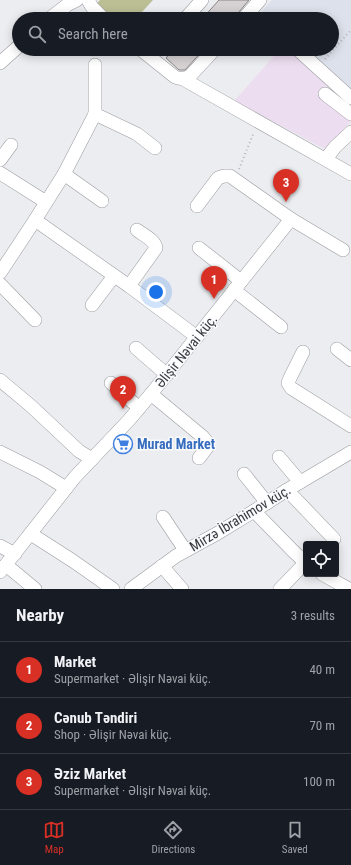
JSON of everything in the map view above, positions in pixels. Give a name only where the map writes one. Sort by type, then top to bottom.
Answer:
[{"type":"street","points":[[58,12],[77,0]]},
{"type":"street","points":[[88,0],[97,12]]},
{"type":"street","points":[[191,12],[202,0]]},
{"type":"street","points":[[249,12],[260,0]]},
{"type":"street","points":[[0,63],[12,52]]},
{"type":"street","points":[[153,56],[174,77],[183,79],[351,174]]},
{"type":"street","points":[[183,79],[190,76],[209,56]]},
{"type":"street","points":[[305,56],[351,98]]},
{"type":"street","points":[[0,273],[64,174],[94,114],[95,65]]},
{"type":"street","points":[[325,94],[351,114]]},
{"type":"street","points":[[94,114],[137,134],[155,148]]},
{"type":"street","points":[[326,159],[335,147],[351,132]]},
{"type":"street","points":[[0,160],[11,145]]},
{"type":"street","points":[[0,173],[46,202]]},
{"type":"street","points":[[64,174],[102,201]]},
{"type":"street","points":[[197,206],[218,178],[230,176],[290,219],[343,250]]},
{"type":"street","name":"Əlişir Nəvai küç.","points":[[3,569],[66,488],[167,375],[290,219]]},
{"type":"street","points":[[35,220],[129,286],[197,337]]},
{"type":"street","points":[[129,286],[156,248],[156,244],[137,230]]},
{"type":"street","points":[[199,248],[281,327]]},
{"type":"street","points":[[92,305],[114,276]]},
{"type":"street","points":[[0,284],[35,320]]},
{"type":"street","points":[[136,348],[167,375]]},
{"type":"street","points":[[337,349],[351,360]]},
{"type":"street","points":[[302,352],[288,383],[291,388],[351,426]]},
{"type":"street","points":[[0,380],[79,450],[92,459]]},
{"type":"street","points":[[111,383],[139,408]]},
{"type":"street","points":[[151,394],[207,442],[208,446],[199,458]]},
{"type":"street","points":[[0,452],[40,472],[66,488]]},
{"type":"street","name":"Mirzə İbrahimov küç.","points":[[131,589],[185,550],[218,533],[351,452]]},
{"type":"street","points":[[279,457],[300,482]]},
{"type":"street","points":[[244,474],[267,503]]},
{"type":"street","points":[[288,490],[334,539]]},
{"type":"street","points":[[254,511],[303,560]]},
{"type":"street","points":[[163,517],[185,550]]},
{"type":"street","points":[[31,534],[113,589]]},
{"type":"street","points":[[0,546],[15,554]]},
{"type":"street","points":[[162,566],[182,589]]},
{"type":"street","points":[[280,588],[303,566]]},
{"type":"street","points":[[3,569],[36,589]]},
{"type":"street","points":[[327,577],[349,589]]},
{"type":"path","points":[[339,44],[351,30]]},
{"type":"path","points":[[318,68],[328,56]]},
{"type":"path","points":[[234,179],[259,122]]},
{"type":"shaded area","points":[[272,0],[351,0],[351,93],[310,56],[339,56],[339,12],[261,12]]},
{"type":"shaded area","points":[[274,56],[295,56],[351,106],[351,121],[325,149],[234,101]]},
{"type":"green space","points":[[100,0],[153,0],[142,12],[105,12],[96,4]]},
{"type":"building","points":[[219,0],[249,0],[239,12],[208,12]]},
{"type":"building","points":[[168,56],[198,56],[185,70],[179,70],[166,58]]},
{"type":"place","name":"Əziz Market","points":[[286,202]]},
{"type":"place","name":"Market","points":[[214,299]]},
{"type":"place","name":"Cənub Təndiri","points":[[123,409]]},
{"type":"place","name":"Murad Market","points":[[123,444]]}]
